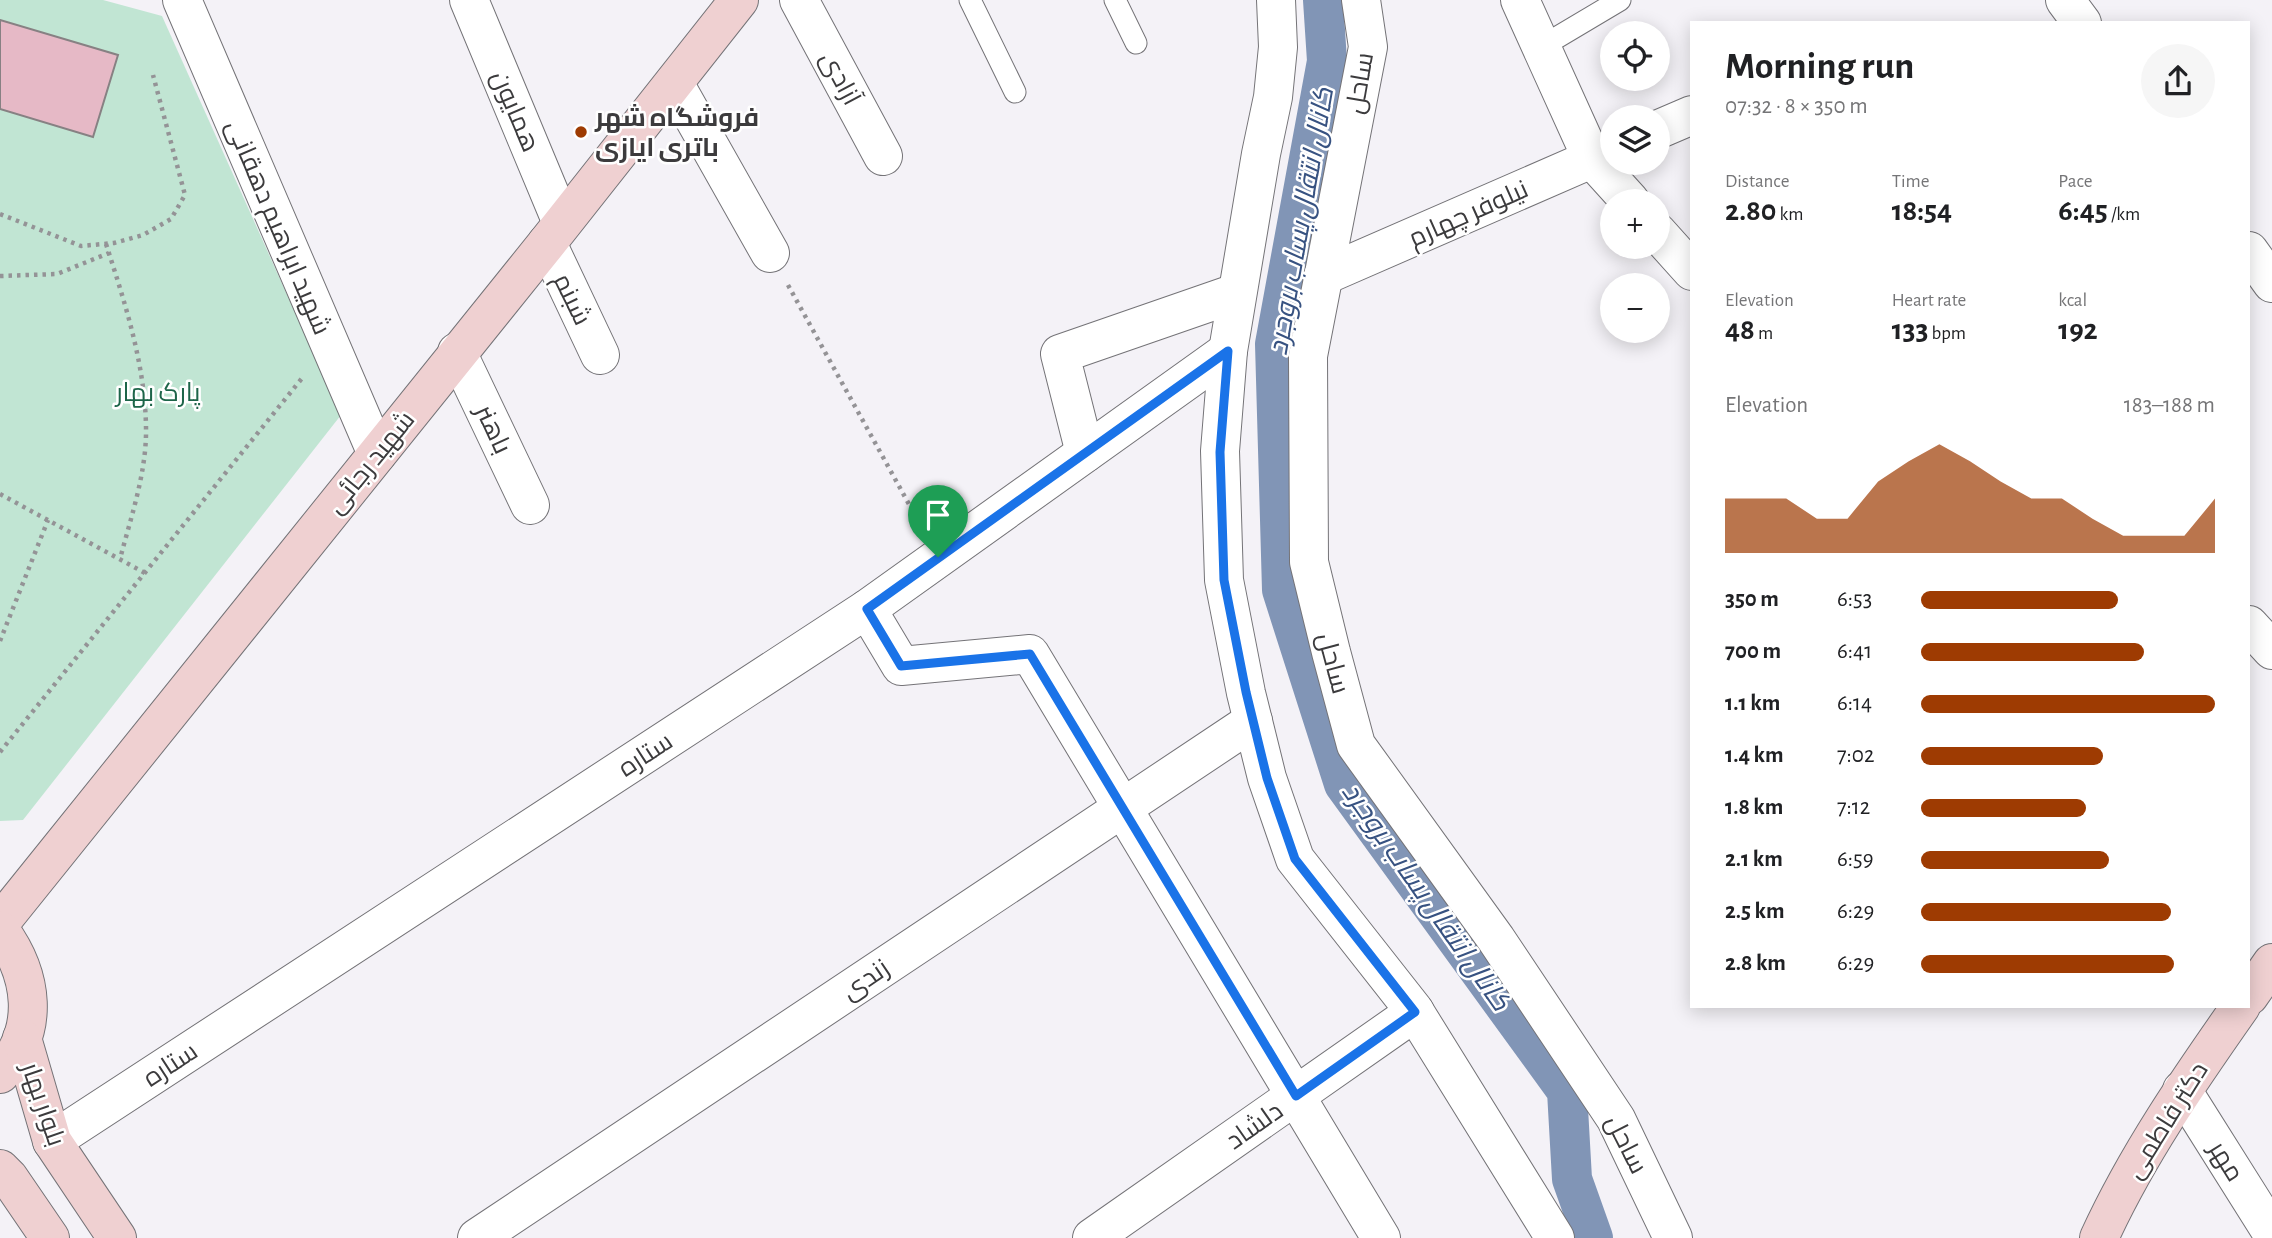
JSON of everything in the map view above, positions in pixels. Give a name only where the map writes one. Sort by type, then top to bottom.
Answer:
[{"type":"street","name":"شهید ابراهیم دهقانی","points":[[182,0],[377,454]]},
{"type":"street","name":"همایون","points":[[469,0],[554,233]]},
{"type":"street","name":"آزادی","points":[[799,0],[883,156]]},
{"type":"street","points":[[1276,0],[1278,47],[1273,97],[1228,351],[1220,452],[1224,580],[1253,721],[1267,778],[1295,859],[1415,1012],[1555,1238]]},
{"type":"street","name":"ساحل","points":[[1361,0],[1368,47],[1308,356],[1309,562],[1356,745],[1496,939],[1616,1119],[1673,1238]]},
{"type":"street","points":[[1520,0],[1541,47],[1600,150]]},
{"type":"street","points":[[2066,0],[2081,21]]},
{"type":"street","name":"شهید رجائی","points":[[0,923],[674,83],[729,5]]},
{"type":"street","points":[[674,83],[770,253]]},
{"type":"street","points":[[1670,124],[1690,116]]},
{"type":"street","name":"نیلوفر چهارم","points":[[1323,276],[1600,155]]},
{"type":"street","name":"شبنم","points":[[554,233],[600,355]]},
{"type":"street","points":[[1670,246],[1690,269]]},
{"type":"street","points":[[2250,252],[2272,283]]},
{"type":"street","points":[[1085,453],[1060,354],[1237,293]]},
{"type":"street","name":"ستاره","points":[[52,1141],[867,609],[1228,351]]},
{"type":"street","name":"باهنر","points":[[457,352],[530,505]]},
{"type":"street","points":[[867,609],[901,666],[1030,654],[1296,1096],[1373,1234]]},
{"type":"street","points":[[2250,626],[2272,650]]},
{"type":"street","name":"زندی","points":[[477,1238],[1253,721]]},
{"type":"street","points":[[0,930],[15,950],[26,978],[29,1008],[22,1038],[9,1064],[0,1074]]},
{"type":"street","points":[[2250,995],[2272,963]]},
{"type":"street","name":"دکتر فاطمی","points":[[2099,1238],[2116,1202],[2182,1090],[2240,1008]]},
{"type":"street","name":"دلشاد","points":[[1092,1238],[1415,1012]]},
{"type":"street","name":"بلوار بهار","points":[[22,1038],[52,1141],[117,1238]]},
{"type":"street","name":"مهر","points":[[2182,1090],[2272,1233]]},
{"type":"street","points":[[0,1169],[50,1238]]},
{"type":"lane","points":[[970,0],[1015,92]]},
{"type":"lane","points":[[1115,0],[1136,43]]},
{"type":"lane","points":[[1541,47],[1620,0]]},
{"type":"path","points":[[0,214],[81,246],[106,244],[143,235],[171,219],[185,195],[153,75]]},
{"type":"path","points":[[106,244],[124,301],[142,380],[146,429],[140,482],[120,559]]},
{"type":"path","points":[[0,275],[57,274],[108,253]]},
{"type":"path","points":[[770,253],[938,557]]},
{"type":"path","points":[[0,752],[330,344]]},
{"type":"path","points":[[0,494],[145,573]]},
{"type":"path","points":[[0,640],[48,520]]},
{"type":"green space","name":"پارک بهار","points":[[0,0],[103,0],[162,16],[341,415],[23,820],[0,821]]},
{"type":"building","points":[[0,20],[118,55],[93,137],[0,109]]},
{"type":"waterway","name":"کانال انتقال پساب بروجرد","points":[[1323,0],[1327,61],[1275,344],[1282,590],[1344,784],[1567,1091],[1572,1179],[1593,1238]]},
{"type":"place","name":"فروشگاه شهر باتری ایازی","points":[[581,132]]},
{"type":"route","points":[[1228,351],[1220,452],[1224,580],[1246,692],[1267,778],[1295,859],[1415,1012],[1296,1096],[1030,654],[901,666],[867,609],[938,557],[1228,351]]}]
